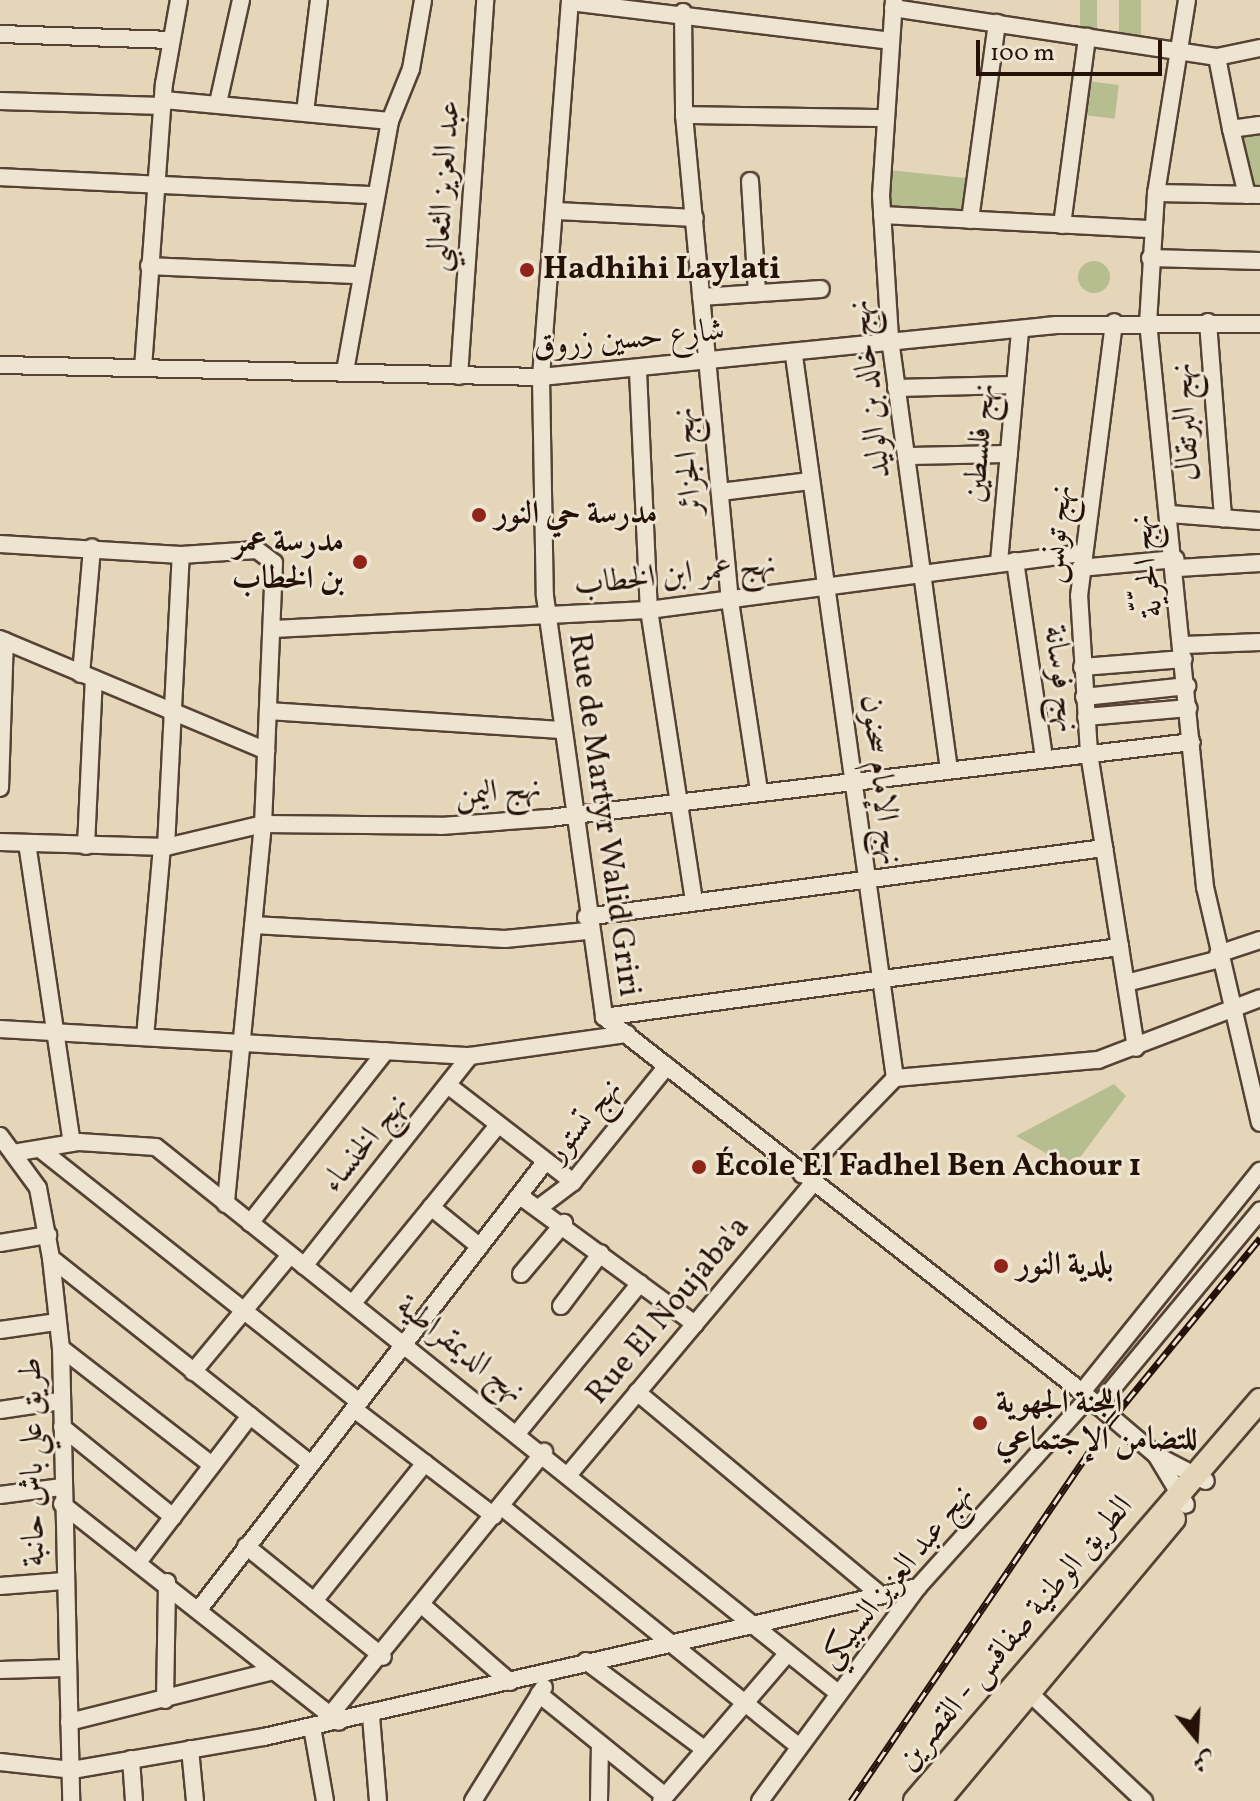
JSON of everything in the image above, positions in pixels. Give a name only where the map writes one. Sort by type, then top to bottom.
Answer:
[{"type":"main road","name":"الطريق الوطنية صفاقس - القصرين","points":[[939,1801],[1024,1688],[1181,1501],[1260,1400]]},
{"type":"main road","name":"الطريق الوطنية صفاقس - القصرين","points":[[1201,1476],[1260,1417]]},
{"type":"main road","name":"الطريق الوطنية صفاقس - القصرين","points":[[915,1801],[1024,1688]]},
{"type":"street","points":[[143,368],[169,40],[179,0]]},
{"type":"street","points":[[218,103],[241,0]]},
{"type":"street","points":[[305,112],[319,0]]},
{"type":"street","points":[[345,370],[372,195],[390,121],[411,69],[423,0]]},
{"type":"street","name":"عبد العزيز الثعالبي","points":[[459,376],[485,0]]},
{"type":"street","name":"نهج الحرّيّة","points":[[1187,0],[1156,193],[1148,322],[1177,563],[1192,742],[1219,956],[1230,1012],[1260,1123]]},
{"type":"street","points":[[570,1],[683,12],[890,41]]},
{"type":"street","name":"Rue de Martyr Walid Griri","points":[[570,1],[557,211],[541,377],[547,618],[586,924],[604,1017],[1089,1398],[1156,1455],[1181,1501]]},
{"type":"street","points":[[893,4],[1217,57],[1260,48]]},
{"type":"street","name":"نهج خالد بن الوليد","points":[[893,4],[884,118],[882,215],[890,339],[949,769]]},
{"type":"street","name":"نهج الجزائر","points":[[683,12],[684,115],[730,601],[759,791]]},
{"type":"street","points":[[970,220],[997,23]]},
{"type":"street","points":[[0,34],[169,40]]},
{"type":"street","points":[[1062,225],[1087,37]]},
{"type":"street","points":[[1156,193],[1254,195],[1231,129],[1217,57]]},
{"type":"street","points":[[0,101],[218,103],[390,121]]},
{"type":"street","points":[[684,115],[884,118]]},
{"type":"street","points":[[1231,129],[1260,125]]},
{"type":"street","points":[[0,177],[372,195]]},
{"type":"street","points":[[750,181],[757,293]]},
{"type":"street","points":[[557,211],[695,218]]},
{"type":"street","points":[[882,215],[1153,229]]},
{"type":"street","points":[[1150,258],[1260,261]]},
{"type":"street","points":[[149,266],[358,275]]},
{"type":"street","points":[[701,297],[821,289]]},
{"type":"street","name":"شارع حسين زروق","points":[[0,365],[345,370],[541,377],[794,356],[890,339],[1114,322],[1260,324]]},
{"type":"street","name":"نهج تونس","points":[[1114,322],[1081,560],[1082,667],[1089,753],[1136,1048]]},
{"type":"street","name":"نهج البرتقال","points":[[1208,322],[1223,518]]},
{"type":"street","name":"نهج فلسطين","points":[[1007,561],[1009,454],[1020,329]]},
{"type":"street","name":"نهج الإمام سحنون","points":[[794,356],[853,780],[864,881],[895,1078]]},
{"type":"street","points":[[638,371],[649,610],[676,801],[694,902]]},
{"type":"street","points":[[896,388],[1014,385]]},
{"type":"street","points":[[906,456],[1009,454]]},
{"type":"street","points":[[720,492],[810,481]]},
{"type":"street","points":[[1170,514],[1260,521]]},
{"type":"street","points":[[0,544],[92,547],[181,555],[267,554],[276,575],[263,824],[226,1204]]},
{"type":"street","points":[[86,846],[92,547]]},
{"type":"street","points":[[145,1037],[177,718],[181,555]]},
{"type":"street","name":"نهج عمر ابن الخطاب","points":[[272,629],[547,618],[649,610],[1007,561],[1177,563]]},
{"type":"street","name":"نهج فوسانة","points":[[1007,561],[1044,758]]},
{"type":"street","points":[[1177,563],[1260,563]]},
{"type":"street","points":[[0,788],[3,640],[177,718],[266,751]]},
{"type":"street","points":[[1082,667],[1260,642]]},
{"type":"street","points":[[1084,697],[1187,686]]},
{"type":"street","points":[[1086,717],[1189,708]]},
{"type":"street","points":[[268,711],[560,730]]},
{"type":"street","name":"نهج اليمن","points":[[0,842],[164,847],[263,824],[441,826],[571,815],[1192,742]]},
{"type":"street","points":[[27,843],[72,1143]]},
{"type":"street","points":[[253,925],[469,938],[586,924],[694,902],[1104,848]]},
{"type":"street","points":[[1126,983],[1219,956],[1260,940]]},
{"type":"street","points":[[604,1017],[879,984],[1120,947]]},
{"type":"street","points":[[807,1179],[895,1078],[1083,1063],[1136,1048],[1260,998]]},
{"type":"street","points":[[0,1029],[470,1056],[627,1034]]},
{"type":"street","points":[[250,1223],[386,1051]]},
{"type":"street","name":"نهج الخنساء","points":[[304,1266],[470,1056]]},
{"type":"street","name":"نهج تستور","points":[[540,1207],[573,1182],[667,1066]]},
{"type":"street","points":[[449,1086],[573,1182]]},
{"type":"street","points":[[353,1303],[498,1125]]},
{"type":"street","name":"نهج الديمقراطية","points":[[5,1145],[40,1149],[72,1143],[156,1147],[304,1266],[519,1431],[752,1623],[786,1655],[838,1693]]},
{"type":"street","name":"طريق علي باش حانبة","points":[[5,1145],[38,1188],[48,1235],[61,1348],[62,1504],[71,1801]]},
{"type":"street","points":[[40,1149],[244,1312],[425,1463],[498,1512],[746,1701],[796,1744]]},
{"type":"street","points":[[200,1608],[545,1162]]},
{"type":"street","name":"نهج عبد العزيز السبيكي","points":[[1089,1398],[1260,1171]]},
{"type":"street","name":"Rue El Noujaba'a","points":[[569,1474],[695,1324],[807,1179]]},
{"type":"street","points":[[520,1196],[564,1223],[695,1324]]},
{"type":"street","points":[[431,1207],[480,1247]]},
{"type":"street","name":"نهج عبد العزيز السبيكي","points":[[760,1801],[796,1744],[918,1587],[1260,1211]]},
{"type":"street","points":[[521,1274],[564,1223]]},
{"type":"street","points":[[0,1243],[48,1235]]},
{"type":"street","points":[[561,1306],[601,1253]]},
{"type":"street","points":[[193,1372],[290,1255]]},
{"type":"street","points":[[51,1258],[311,1464]]},
{"type":"street","points":[[519,1431],[640,1283]]},
{"type":"street","points":[[0,1330],[57,1322]]},
{"type":"street","points":[[61,1348],[212,1465]]},
{"type":"street","points":[[637,1392],[881,1595]]},
{"type":"street","points":[[0,1410],[60,1401]]},
{"type":"street","points":[[139,1561],[250,1416]]},
{"type":"street","points":[[62,1427],[173,1517]]},
{"type":"street","points":[[335,1718],[544,1452]]},
{"type":"street","points":[[1156,1455],[1201,1476]]},
{"type":"street","points":[[314,1601],[425,1463]]},
{"type":"street","points":[[0,1495],[62,1487]]},
{"type":"street","points":[[62,1504],[167,1582],[273,1671],[335,1718]]},
{"type":"street","points":[[246,1546],[383,1657]]},
{"type":"street","points":[[0,1586],[64,1581]]},
{"type":"street","points":[[165,1700],[167,1582]]},
{"type":"street","points":[[0,1762],[72,1770],[312,1727],[335,1718],[371,1716],[666,1642],[918,1587]]},
{"type":"street","points":[[422,1605],[510,1682]]},
{"type":"street","points":[[539,1694],[663,1799],[786,1655]]},
{"type":"street","points":[[586,1661],[704,1749]]},
{"type":"street","points":[[0,1670],[66,1668]]},
{"type":"street","points":[[69,1722],[273,1671]]},
{"type":"street","points":[[473,1801],[556,1671]]},
{"type":"street","points":[[1024,1688],[1144,1801]]},
{"type":"street","points":[[371,1716],[378,1801]]},
{"type":"street","points":[[312,1727],[325,1801]]},
{"type":"street","points":[[599,1801],[600,1744]]},
{"type":"street","points":[[190,1749],[195,1801]]},
{"type":"street","points":[[131,1759],[134,1801]]},
{"type":"green space","points":[[1080,0],[1097,0],[1097,29],[1080,29]]},
{"type":"green space","points":[[1119,0],[1141,0],[1141,36],[1119,36]]},
{"type":"green space","points":[[1087,81],[1119,85],[1115,119],[1083,115]]},
{"type":"green space","points":[[1260,132],[1260,191],[1251,192],[1236,135]]},
{"type":"green space","points":[[889,170],[968,178],[963,218],[885,210]]},
{"type":"green space","points":[[1094,261],[1106,265],[1110,277],[1106,289],[1094,293],[1082,289],[1078,277],[1082,265]]},
{"type":"green space","points":[[1114,1084],[1126,1096],[1072,1168],[1016,1136]]},
{"type":"railway","points":[[851,1801],[1112,1419],[1260,1238]]},
{"type":"place","name":"Hadhihi Laylati","points":[[527,270]]},
{"type":"place","name":"مدرسة حي النور","points":[[479,515]]},
{"type":"place","name":"مدرسة عمر بن الخطاب","points":[[360,562]]},
{"type":"place","name":"École El Fadhel Ben Achour 1","points":[[699,1167]]},
{"type":"place","name":"بلدية النور","points":[[1001,1266]]},
{"type":"place","name":"اللجنة الجهوية للتضامن الإجتماعي","points":[[980,1423]]}]
